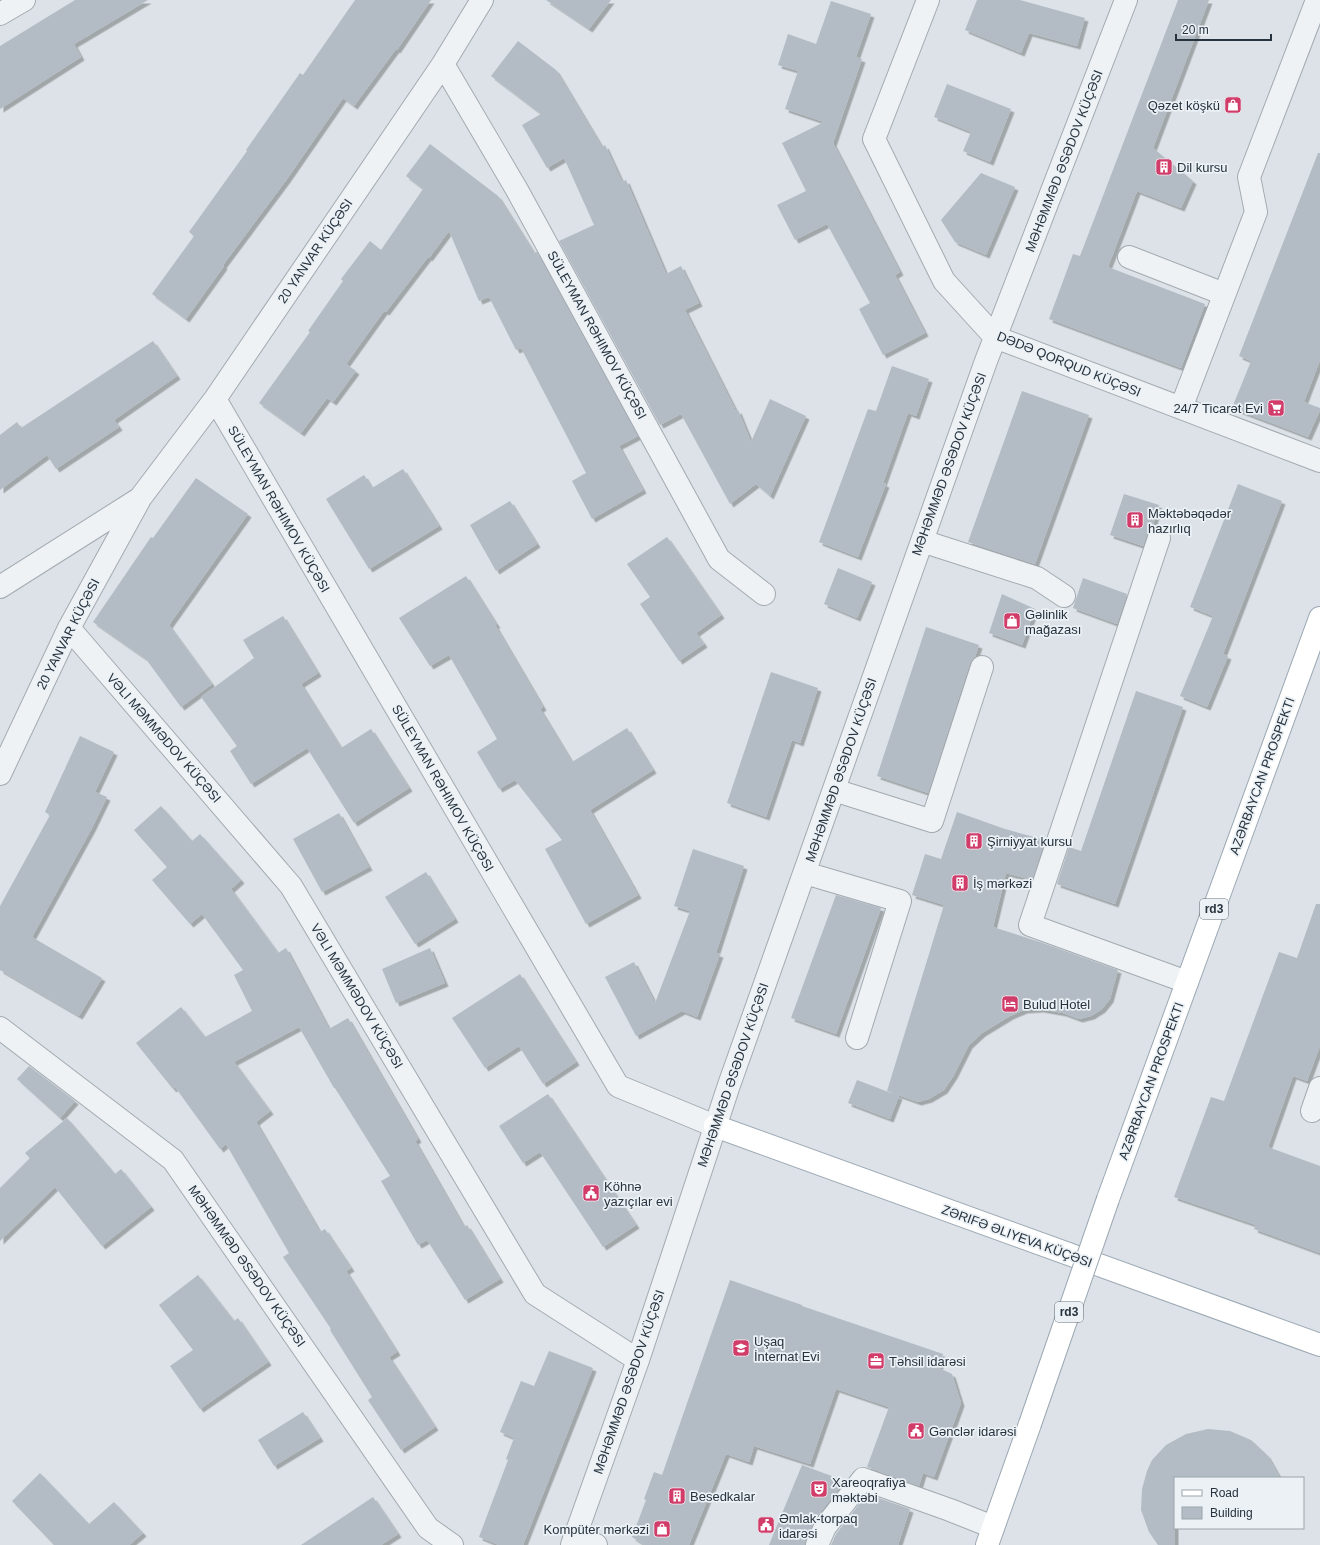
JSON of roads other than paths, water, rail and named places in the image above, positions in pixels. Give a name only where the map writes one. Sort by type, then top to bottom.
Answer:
[{"type":"main road","name":"AZƏRBAYCAN PROSPEKTI","points":[[990,1536],[1108,1199],[1320,618]]},
{"type":"main road","name":"ZƏRIFƏ ƏLIYEVA KÜÇƏSI","points":[[715,1126],[1320,1345]]},
{"type":"street","points":[[0,14],[24,0]]},
{"type":"street","name":"20 YANVAR KÜÇƏSI","points":[[0,774],[69,628],[141,497],[214,399],[443,64],[482,0]]},
{"type":"street","name":"DƏDƏ QORQUD KÜÇƏSI","points":[[928,0],[874,139],[944,281],[996,337],[1320,460]]},
{"type":"street","name":"MƏHƏMMƏD ƏSƏDOV KÜÇƏSI","points":[[573,1542],[638,1360],[715,1126],[922,541],[996,337],[1126,0]]},
{"type":"street","points":[[1181,408],[1256,212],[1248,177],[1317,0]]},
{"type":"street","name":"SÜLEYMAN RƏHIMOV KÜÇƏSI","points":[[443,64],[517,190],[719,559],[764,594]]},
{"type":"street","points":[[1129,257],[1224,294]]},
{"type":"street","name":"SÜLEYMAN RƏHIMOV KÜÇƏSI","points":[[214,399],[618,1086],[715,1126]]},
{"type":"street","name":"20 YANVAR KÜÇƏSI","points":[[0,587],[141,497]]},
{"type":"street","points":[[1159,538],[1030,924],[1188,982]]},
{"type":"street","points":[[922,541],[1037,578],[1064,596]]},
{"type":"street","name":"VƏLI MƏMMƏDOV KÜÇƏSI","points":[[69,628],[291,886],[535,1294],[638,1360]]},
{"type":"street","points":[[834,790],[932,821],[982,667]]},
{"type":"street","points":[[805,873],[900,901],[857,1038]]},
{"type":"street","name":"MƏHƏMMƏD ƏSƏDOV KÜÇƏSI","points":[[0,1028],[173,1160],[428,1528],[452,1545]]},
{"type":"street","points":[[1312,1111],[1320,1088]]},
{"type":"street","points":[[817,1545],[825,1527],[863,1479],[950,1510],[990,1536]]},
{"type":"street","points":[[573,1542],[596,1545]]},
{"type":"place","name":"Qəzet köşkü","points":[[1233,105]]},
{"type":"place","name":"Dil kursu","points":[[1164,167]]},
{"type":"place","name":"24/7 Ticarət Evi","points":[[1276,408]]},
{"type":"place","name":"Məktəbəqədər hazırlıq","points":[[1135,520]]},
{"type":"place","name":"Gəlinlik mağazası","points":[[1012,621]]},
{"type":"place","name":"Şirniyyat kursu","points":[[974,841]]},
{"type":"place","name":"İş mərkəzi","points":[[960,883]]},
{"type":"place","name":"Bulud Hotel","points":[[1010,1004]]},
{"type":"place","name":"Köhnə yazıçılar evi","points":[[591,1193]]},
{"type":"place","name":"Uşaq İnternat Evi","points":[[741,1348]]},
{"type":"place","name":"Təhsil idarəsi","points":[[876,1361]]},
{"type":"place","name":"Gənclər idarəsi","points":[[916,1431]]},
{"type":"place","name":"Xareoqrafiya məktəbi","points":[[819,1489]]},
{"type":"place","name":"Besedkalar","points":[[677,1496]]},
{"type":"place","name":"Əmlak-torpaq idarəsi","points":[[766,1525]]},
{"type":"place","name":"Kompüter mərkəzi","points":[[662,1529]]}]
